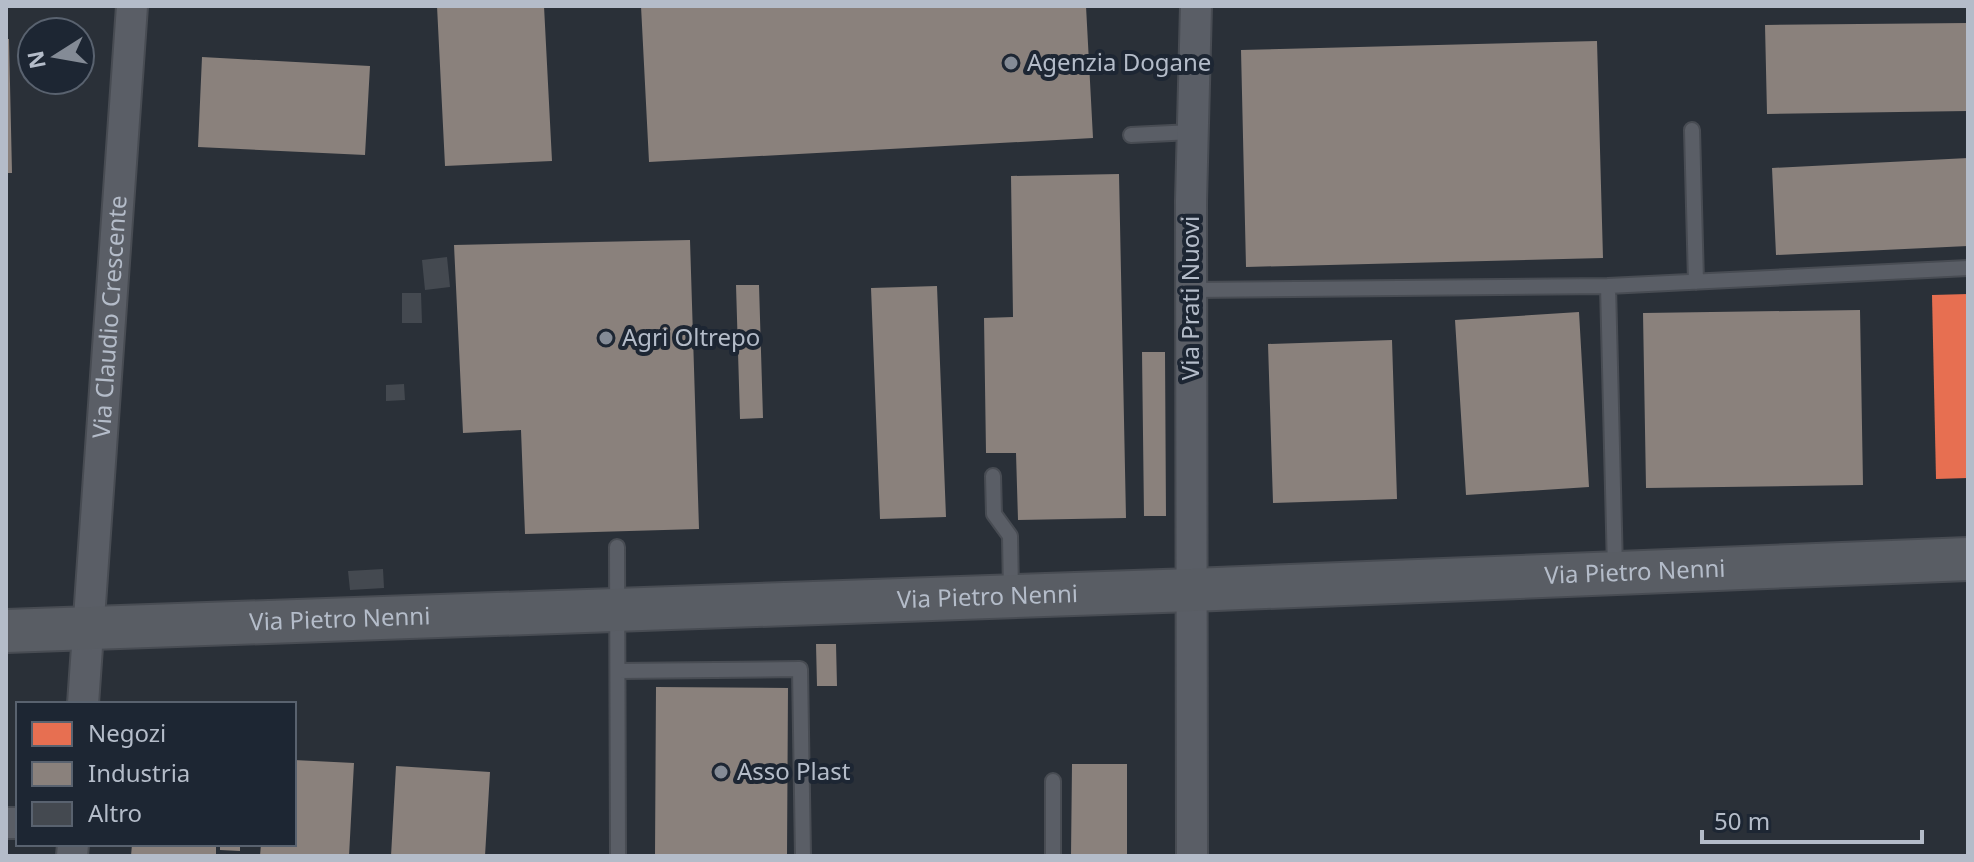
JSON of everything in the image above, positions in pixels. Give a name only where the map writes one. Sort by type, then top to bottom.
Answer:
[{"type":"street","name":"Via Claudio Crescente","points":[[83,702],[132,6]]},
{"type":"street","name":"Via Prati Nuovi","points":[[1192,856],[1191,290],[1196,6]]},
{"type":"street","name":"Via Pietro Nenni","points":[[6,631],[1192,590],[1968,559]]},
{"type":"lane","points":[[1692,130],[1696,282]]},
{"type":"lane","points":[[1131,135],[1192,132]]},
{"type":"lane","points":[[1191,290],[1608,286],[1968,268]]},
{"type":"lane","points":[[1608,286],[1616,573]]},
{"type":"lane","points":[[993,476],[994,514],[1010,536],[1011,596]]},
{"type":"lane","points":[[617,547],[618,856]]},
{"type":"lane","points":[[618,671],[800,669],[803,856]]},
{"type":"lane","points":[[1053,781],[1053,856]]},
{"type":"building: Negozi","points":[[1968,294],[1968,478],[1936,479],[1932,295]]},
{"type":"building: Industria","points":[[437,6],[544,6],[552,161],[445,166]]},
{"type":"building: Industria","points":[[641,6],[1086,6],[1093,138],[649,162]]},
{"type":"building: Industria","points":[[1968,23],[1968,111],[1767,114],[1765,25]]},
{"type":"building: Industria","points":[[6,39],[9,39],[12,173],[6,173]]},
{"type":"building: Industria","points":[[1597,41],[1603,258],[1246,267],[1241,50]]},
{"type":"building: Industria","points":[[202,57],[370,66],[365,155],[198,147]]},
{"type":"building: Industria","points":[[1968,158],[1968,246],[1776,255],[1772,168]]},
{"type":"building: Industria","points":[[1119,174],[1126,518],[1018,520],[1016,453],[986,453],[984,318],[1013,317],[1011,176]]},
{"type":"building: Industria","name":"Agri Oltrepo","points":[[690,240],[699,529],[525,534],[521,430],[463,433],[454,245]]},
{"type":"building: Industria","points":[[736,285],[759,285],[763,418],[740,419]]},
{"type":"building: Industria","points":[[937,286],[946,517],[880,519],[871,288]]},
{"type":"building: Industria","points":[[1860,310],[1863,485],[1646,488],[1643,313]]},
{"type":"building: Industria","points":[[1579,312],[1589,487],[1466,495],[1455,320]]},
{"type":"building: Industria","points":[[1392,340],[1397,499],[1273,503],[1268,344]]},
{"type":"building: Industria","points":[[1142,352],[1165,352],[1166,516],[1144,516]]},
{"type":"building: Industria","points":[[816,644],[836,644],[837,686],[817,686]]},
{"type":"building: Industria","name":"Asso Plast","points":[[656,687],[788,688],[787,856],[655,856]]},
{"type":"building: Industria","points":[[296,760],[354,763],[349,856],[260,856],[261,846],[296,846]]},
{"type":"building: Industria","points":[[1072,764],[1127,764],[1127,856],[1071,856]]},
{"type":"building: Industria","points":[[396,766],[490,772],[485,856],[391,856]]},
{"type":"building: Industria","points":[[132,846],[216,846],[216,856],[131,856]]},
{"type":"building: Industria","points":[[220,846],[240,846],[240,851],[220,850]]},
{"type":"building: Altro","points":[[447,257],[450,287],[425,290],[422,260]]},
{"type":"building: Altro","points":[[402,293],[421,293],[422,323],[402,323]]},
{"type":"building: Altro","points":[[404,384],[405,400],[386,401],[386,385]]},
{"type":"building: Altro","points":[[383,569],[384,588],[350,590],[348,571]]},
{"type":"place","name":"Agenzia Dogane","points":[[1011,63]]},
{"type":"place","name":"Agri Oltrepo","points":[[606,338]]},
{"type":"place","name":"Asso Plast","points":[[721,772]]}]
